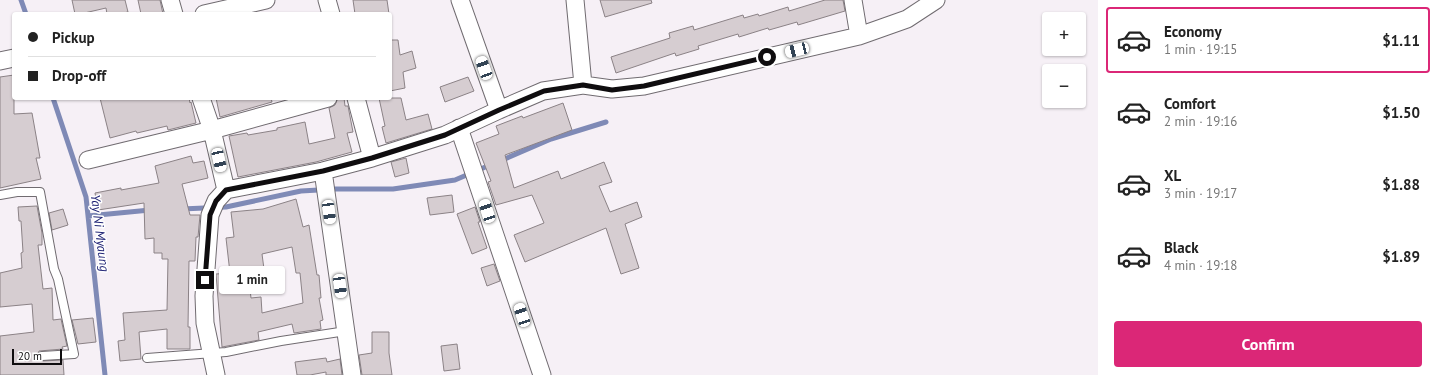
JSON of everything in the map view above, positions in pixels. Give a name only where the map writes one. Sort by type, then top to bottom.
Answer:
[{"type":"street","points":[[170,0],[173,12]]},
{"type":"street","points":[[213,12],[266,0]]},
{"type":"street","points":[[327,0],[330,12]]},
{"type":"street","points":[[460,0],[499,110]]},
{"type":"street","points":[[575,0],[583,85]]},
{"type":"street","points":[[853,0],[859,36]]},
{"type":"street","points":[[216,375],[205,322],[204,296],[210,215],[216,201],[226,190],[323,171],[372,158],[445,135],[544,91],[583,85],[612,90],[644,86],[859,36],[907,19],[936,0]]},
{"type":"street","points":[[0,62],[12,59]]},
{"type":"street","points":[[202,100],[212,130],[226,190]]},
{"type":"street","points":[[88,160],[212,130],[321,100]]},
{"type":"street","points":[[357,100],[372,158]]},
{"type":"street","points":[[459,128],[542,375]]},
{"type":"street","points":[[323,171],[352,375]]},
{"type":"lane","points":[[0,195],[17,192],[40,192],[54,269],[58,279],[74,354],[42,356]]},
{"type":"lane","points":[[147,358],[211,353],[346,330]]},
{"type":"building","points":[[72,0],[125,0],[128,12],[107,12],[106,8],[89,12],[75,12]]},
{"type":"building","points":[[138,0],[160,0],[163,12],[141,12]]},
{"type":"building","points":[[353,0],[387,0],[389,12],[355,12]]},
{"type":"building","points":[[600,0],[651,0],[652,3],[605,17]]},
{"type":"building","points":[[825,0],[843,0],[845,11],[798,25],[797,22],[769,30],[768,28],[739,37],[738,34],[698,46],[699,49],[676,56],[675,53],[616,73],[611,57],[670,38],[669,33],[693,26],[694,30],[743,15],[744,18],[758,14],[759,16],[788,7],[789,11]]},
{"type":"building","points":[[392,40],[398,40],[400,55],[412,51],[416,68],[403,72],[405,88],[392,91]]},
{"type":"building","points":[[12,75],[12,100],[14,100],[14,114],[32,113],[40,158],[36,158],[41,179],[0,188],[0,77]]},
{"type":"building","points":[[468,77],[474,91],[445,102],[440,87]]},
{"type":"building","points":[[401,98],[406,120],[428,114],[432,129],[386,143],[382,127],[385,126],[379,100]]},
{"type":"building","points":[[100,100],[189,100],[190,103],[191,102],[196,123],[168,130],[167,126],[137,133],[136,131],[110,138]]},
{"type":"building","points":[[216,100],[272,100],[272,102],[220,117]]},
{"type":"building","points":[[337,100],[344,100],[345,106],[348,106],[353,132],[347,133],[352,152],[316,162],[238,177],[229,136],[247,133],[248,135],[277,130],[277,128],[305,122],[309,144],[335,138],[329,108],[335,105]]},
{"type":"building","points":[[563,103],[572,130],[505,155],[514,188],[558,171],[561,179],[604,162],[612,182],[599,186],[610,212],[637,202],[642,217],[625,224],[639,268],[621,274],[606,228],[525,262],[514,235],[544,223],[532,195],[496,205],[488,182],[491,181],[476,143],[499,134],[496,126]]},
{"type":"building","points":[[191,156],[193,163],[204,161],[208,178],[182,184],[190,215],[200,215],[198,237],[196,237],[195,261],[189,261],[188,327],[190,327],[190,349],[167,349],[167,329],[139,332],[141,359],[120,361],[118,341],[125,340],[123,313],[167,310],[168,259],[162,259],[162,253],[154,253],[154,238],[145,239],[144,203],[98,210],[95,193],[159,183],[155,166]]},
{"type":"building","points":[[406,158],[409,173],[395,177],[391,162]]},
{"type":"building","points":[[452,195],[454,212],[430,215],[427,198]]},
{"type":"building","points":[[296,199],[303,227],[309,225],[317,275],[319,275],[321,298],[319,298],[323,320],[320,321],[321,329],[294,333],[292,324],[258,332],[259,340],[222,347],[216,274],[230,273],[226,238],[234,237],[231,212],[263,209]],"holes":[[[292,247],[296,273],[300,273],[303,303],[262,313],[261,297],[251,298],[248,271],[264,269],[262,254]]]},
{"type":"building","points":[[37,206],[42,233],[42,245],[38,245],[43,289],[52,288],[53,320],[61,319],[67,346],[62,347],[63,349],[39,351],[37,357],[42,361],[63,360],[64,375],[0,375],[0,336],[34,332],[32,304],[0,307],[0,273],[22,268],[21,253],[23,252],[21,221],[19,221],[18,207]]},
{"type":"building","points":[[475,207],[480,222],[478,222],[487,248],[472,254],[457,214]]},
{"type":"building","points":[[63,209],[68,225],[52,230],[49,213]]},
{"type":"building","points":[[494,264],[500,281],[487,286],[481,268]]},
{"type":"building","points":[[93,318],[96,342],[78,344],[72,320]]},
{"type":"building","points":[[372,332],[389,332],[389,353],[392,375],[362,375],[359,355],[372,353]]},
{"type":"building","points":[[457,344],[460,369],[444,371],[441,346]]},
{"type":"building","points":[[326,358],[327,362],[340,359],[342,375],[326,375],[326,372],[310,375],[297,375],[295,362]]},
{"type":"waterway","name":"Yay Ni Myaung","points":[[21,0],[25,12]]},
{"type":"waterway","name":"Yay Ni Myaung","points":[[54,100],[86,197],[105,375]]},
{"type":"waterway","points":[[500,161],[551,139],[606,122]]},
{"type":"waterway","points":[[182,209],[226,207],[301,191],[336,189],[393,189],[455,180],[490,165]]},
{"type":"waterway","points":[[88,216],[150,210]]},
{"type":"route","points":[[205,280],[210,215],[216,201],[226,190],[323,171],[372,158],[445,135],[544,91],[583,85],[612,90],[644,86],[767,57]]}]
